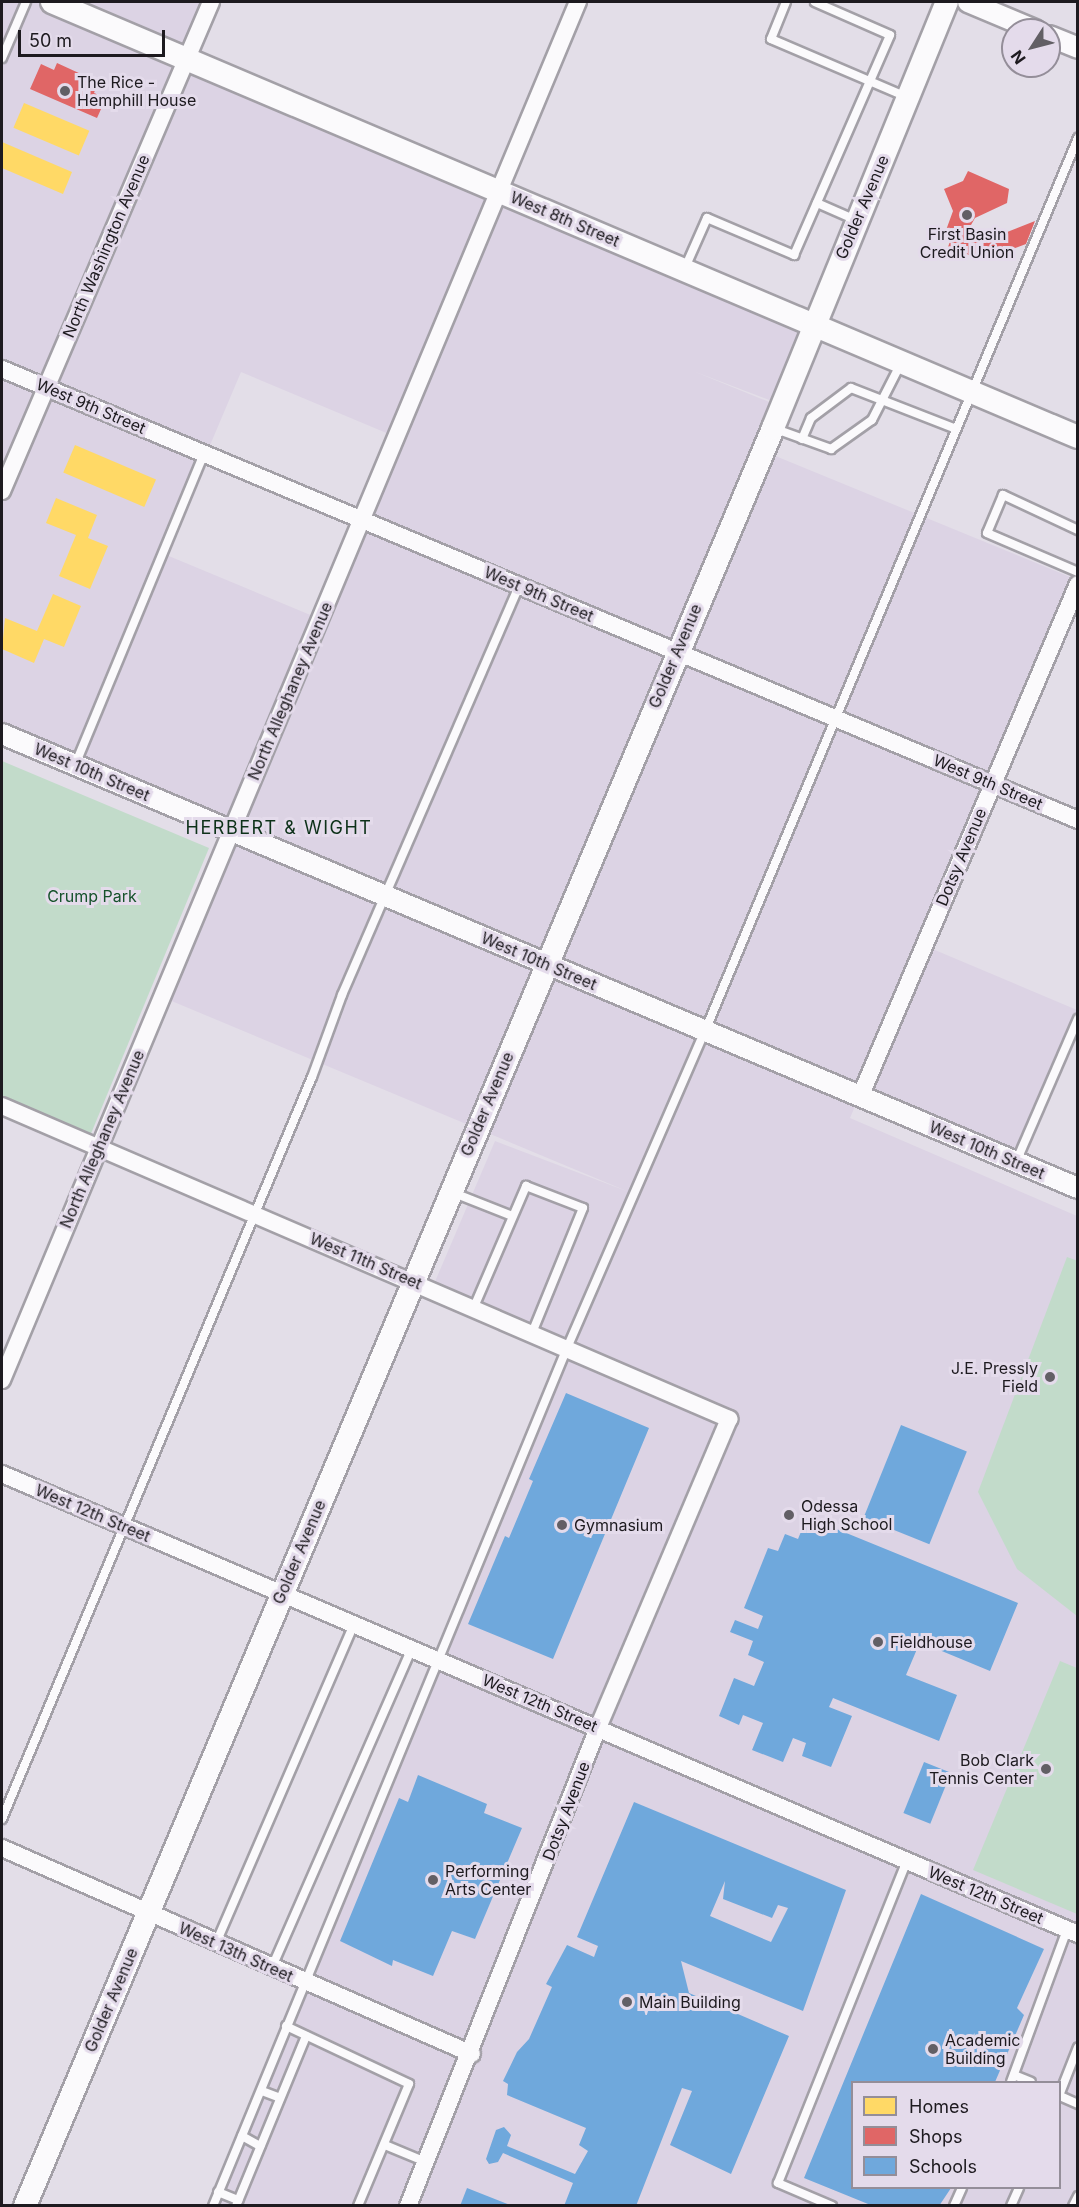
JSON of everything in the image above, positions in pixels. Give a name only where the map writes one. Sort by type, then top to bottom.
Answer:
[{"type":"main road","name":"West 8th Street","points":[[52,2],[1077,437]]},
{"type":"main road","name":"Golder Avenue","points":[[25,2205],[676,651],[773,428],[856,220],[947,2]]},
{"type":"street","name":"North Washington Avenue","points":[[2,491],[211,2]]},
{"type":"street","name":"North Alleghaney Avenue","points":[[2,1380],[578,2]]},
{"type":"street","points":[[968,2],[1006,18]]},
{"type":"street","points":[[1061,41],[1077,48]]},
{"type":"street","name":"West 9th Street","points":[[2,369],[1077,820]]},
{"type":"street","name":"Dotsy Avenue","points":[[861,1097],[1077,584]]},
{"type":"street","name":"West 10th Street","points":[[2,734],[1077,1188]]},
{"type":"street","name":"West 11th Street","points":[[2,1106],[474,1307],[729,1419]]},
{"type":"street","name":"Dotsy Avenue","points":[[408,2205],[472,2054],[598,1728],[729,1419]]},
{"type":"street","name":"West 12th Street","points":[[2,1474],[1072,1932]]},
{"type":"street","name":"West 13th Street","points":[[2,1848],[472,2054]]},
{"type":"lane","points":[[2,58],[26,2]]},
{"type":"lane","points":[[786,2],[771,39],[907,98]]},
{"type":"lane","points":[[684,270],[706,218],[795,255],[890,35],[815,2]]},
{"type":"lane","points":[[213,2205],[567,1348],[705,1031],[1077,138]]},
{"type":"lane","points":[[817,203],[856,220]]},
{"type":"lane","points":[[773,428],[831,449],[872,420],[901,362]]},
{"type":"lane","points":[[802,439],[811,418],[851,387],[883,402],[956,429]]},
{"type":"lane","points":[[75,765],[204,454]]},
{"type":"lane","points":[[1077,530],[1003,495],[987,533],[1077,572]]},
{"type":"lane","points":[[2,1819],[253,1213],[519,585]]},
{"type":"lane","points":[[1016,1162],[1077,1019]]},
{"type":"lane","points":[[474,1307],[526,1186],[583,1208],[532,1333]]},
{"type":"lane","points":[[450,1192],[512,1216]]},
{"type":"lane","points":[[216,1943],[354,1624]]},
{"type":"lane","points":[[272,1968],[411,1650]]},
{"type":"lane","points":[[832,2205],[778,2183],[908,1861]]},
{"type":"lane","points":[[1012,2078],[1072,1932]]},
{"type":"lane","points":[[286,2026],[409,2084],[358,2205]]},
{"type":"lane","points":[[218,2192],[237,2203],[306,2036]]},
{"type":"lane","points":[[1061,2090],[1077,2047]]},
{"type":"lane","points":[[262,2091],[280,2098]]},
{"type":"lane","points":[[1061,2096],[1077,2104]]},
{"type":"lane","points":[[242,2136],[260,2146]]},
{"type":"lane","points":[[385,2145],[426,2163]]},
{"type":"lane","points":[[954,2205],[961,2189]]},
{"type":"lane","points":[[1011,2205],[1018,2189]]},
{"type":"lane","points":[[1073,2205],[1077,2196]]},
{"type":"shaded area","points":[[2,2],[212,2],[189,55],[815,320],[780,404],[693,371],[779,406],[761,450],[1075,579],[923,945],[1077,1010],[1077,1027],[1020,1164],[859,1097],[850,1118],[1077,1216],[1077,2205],[219,2205],[436,1682],[566,1348],[434,1284],[495,1141],[629,1192],[162,997],[231,831],[2,734]],"holes":[[[241,372],[396,437],[320,619],[164,554]]]},
{"type":"green space","name":"Crump Park","points":[[2,761],[209,848],[90,1136],[2,1098]]},
{"type":"green space","name":"J.E. Pressly Field","points":[[1067,1257],[1078,1261],[1077,1616],[1017,1569],[978,1492]]},
{"type":"green space","name":"Bob Clark Tennis Center","points":[[1060,1661],[1077,1668],[1077,1914],[973,1870]]},
{"type":"building: Homes","points":[[24,103],[89,131],[79,156],[13,128]]},
{"type":"building: Homes","points":[[2,142],[72,172],[63,194],[2,168]]},
{"type":"building: Homes","points":[[75,445],[156,479],[144,507],[63,473]]},
{"type":"building: Homes","points":[[56,498],[97,515],[88,538],[108,546],[90,589],[59,576],[76,535],[46,523]]},
{"type":"building: Homes","points":[[53,594],[81,606],[64,647],[44,639],[34,663],[2,649],[5,618],[37,631]]},
{"type":"building: Shops","name":"The Rice - Hemphill House","points":[[57,63],[81,74],[79,78],[97,85],[94,93],[106,98],[97,118],[30,89],[41,64],[54,70]]},
{"type":"building: Shops","name":"First Basin Credit Union","points":[[968,171],[1009,189],[1007,203],[975,218],[967,232],[984,241],[1035,221],[1026,244],[982,260],[948,247],[952,236],[945,233],[953,211],[944,189],[963,181]]},
{"type":"building: Schools","name":"Gymnasium","points":[[566,1393],[649,1428],[553,1659],[468,1624],[505,1536],[509,1538],[533,1481],[529,1479]]},
{"type":"building: Schools","points":[[901,1425],[967,1452],[929,1544],[864,1518]]},
{"type":"building: Schools","name":"Fieldhouse","points":[[807,1517],[1018,1603],[990,1671],[920,1642],[906,1675],[957,1695],[939,1741],[833,1698],[829,1707],[852,1716],[831,1767],[802,1756],[806,1743],[793,1738],[783,1762],[752,1750],[763,1723],[743,1715],[739,1725],[719,1716],[734,1678],[754,1686],[764,1662],[748,1655],[753,1641],[730,1632],[735,1620],[758,1629],[763,1616],[744,1608],[768,1548],[778,1551],[785,1534],[798,1539]]},
{"type":"building: Schools","points":[[924,1762],[951,1773],[930,1824],[903,1813]]},
{"type":"building: Schools","name":"Performing Arts Center","points":[[418,1775],[487,1804],[484,1813],[522,1828],[475,1939],[452,1931],[433,1976],[393,1960],[392,1966],[340,1941],[399,1798],[408,1802]]},
{"type":"building: Schools","name":"Main Building","points":[[634,1802],[846,1890],[803,2011],[681,1961],[689,1993],[789,2036],[731,2174],[670,2145],[692,2091],[682,2088],[636,2206],[564,2206],[573,2183],[503,2153],[498,2162],[489,2164],[486,2159],[496,2130],[504,2127],[511,2135],[507,2146],[575,2174],[588,2151],[579,2145],[586,2128],[507,2095],[508,2084],[503,2081],[517,2052],[529,2039],[552,1987],[546,1984],[567,1945],[594,1957],[598,1946],[577,1937]],"holes":[[[725,1881],[723,1899],[772,1918],[778,1905],[788,1908],[771,1942],[710,1916]]]},
{"type":"building: Schools","name":"Academic Building","points":[[921,1894],[1044,1949],[1017,2008],[1024,2015],[995,2081],[851,2081],[851,2189],[950,2189],[939,2206],[873,2206],[804,2178]]},
{"type":"building: Schools","points":[[467,2188],[510,2205],[510,2206],[460,2206]]},
{"type":"place","name":"The Rice - Hemphill House","points":[[65,91]]},
{"type":"place","name":"First Basin Credit Union","points":[[967,215]]},
{"type":"place","name":"J.E. Pressly Field","points":[[1050,1377]]},
{"type":"place","name":"Odessa High School","points":[[789,1515]]},
{"type":"place","name":"Gymnasium","points":[[562,1525]]},
{"type":"place","name":"Fieldhouse","points":[[878,1642]]},
{"type":"place","name":"Bob Clark Tennis Center","points":[[1046,1769]]},
{"type":"place","name":"Performing Arts Center","points":[[433,1880]]},
{"type":"place","name":"Main Building","points":[[627,2002]]},
{"type":"place","name":"Academic Building","points":[[933,2049]]},
{"type":"district","name":"HERBERT & WIGHT","points":[[279,828]]}]
